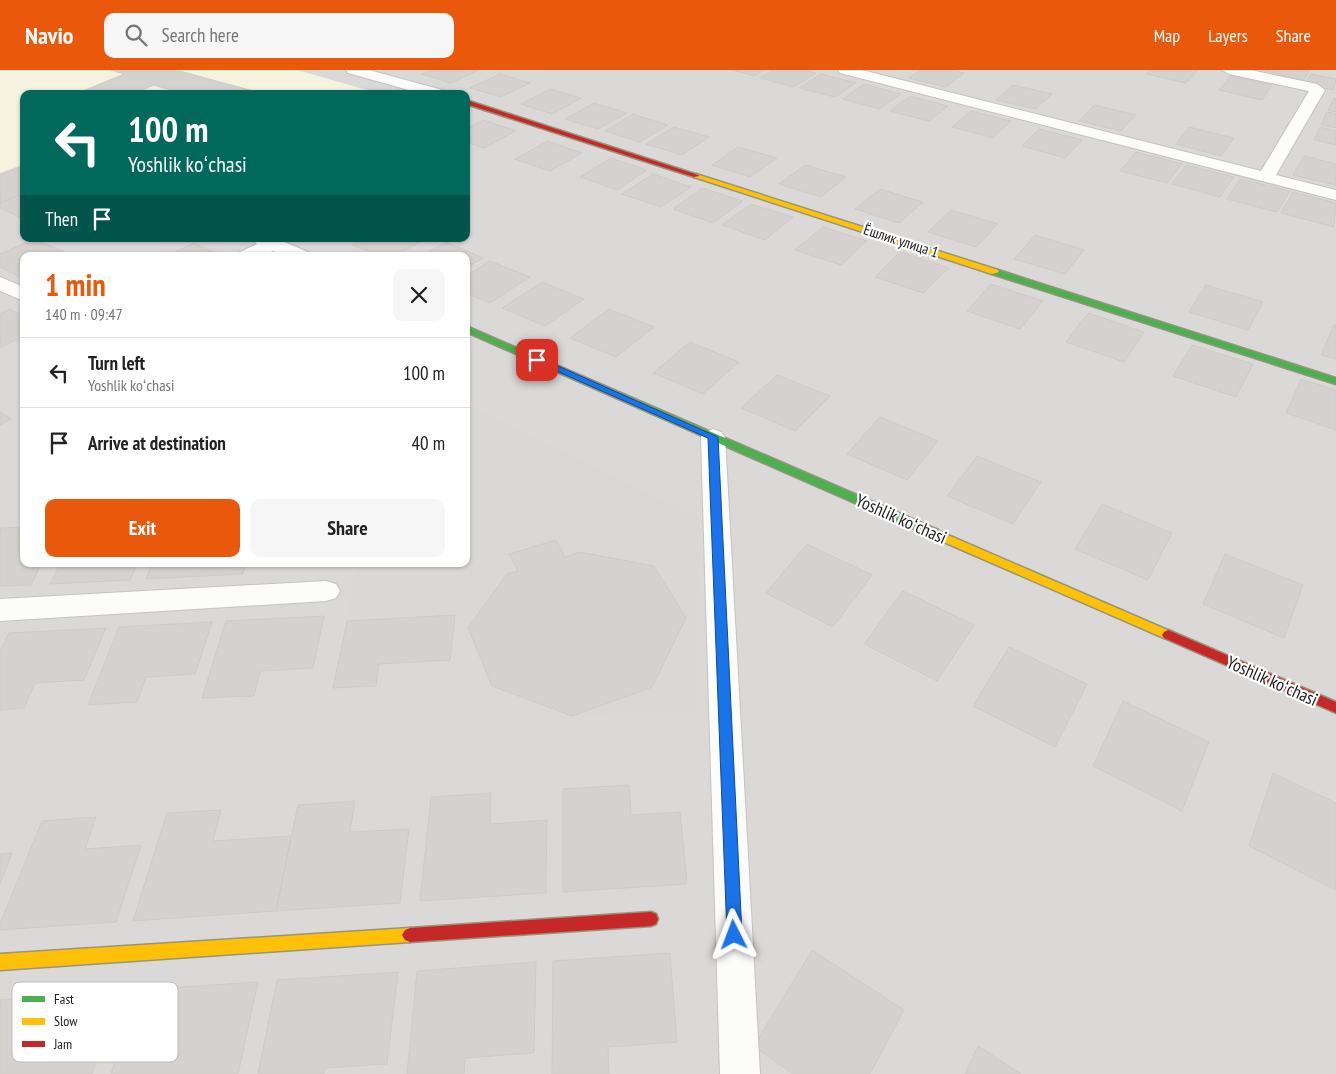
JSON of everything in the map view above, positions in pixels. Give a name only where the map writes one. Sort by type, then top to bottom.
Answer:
[{"type":"street","points":[[354,70],[429,90]]},
{"type":"street","points":[[1229,70],[1312,87],[1317,90],[1266,177]]},
{"type":"street","points":[[856,71],[1336,195]]},
{"type":"street","points":[[400,90],[411,84]]},
{"type":"street","name":"Ёшлик улица 1","points":[[470,103],[1336,381]]},
{"type":"street","points":[[252,252],[266,242]]},
{"type":"street","points":[[269,242],[292,252]]},
{"type":"street","points":[[0,283],[20,293]]},
{"type":"street","name":"Yoshlik koʻchasi","points":[[470,331],[1336,708]]},
{"type":"street","points":[[713,437],[740,1074]]},
{"type":"street","points":[[0,610],[326,591]]},
{"type":"street","points":[[0,962],[651,919]]},
{"type":"shaded area","points":[[0,70],[1336,70],[1336,1074],[0,1074]]},
{"type":"shaded area","points":[[0,70],[297,70],[367,90],[20,90],[20,166],[0,173]]},
{"type":"shaded area","points":[[470,406],[699,518],[696,711],[572,716],[492,686],[468,628],[456,613],[347,617],[356,567],[470,567]]},
{"type":"building","points":[[110,70],[176,70],[249,90],[170,90],[154,85],[142,90],[86,90],[124,74]]},
{"type":"building","points":[[432,70],[479,70],[451,83],[422,74]]},
{"type":"building","points":[[732,70],[764,70],[754,76]]},
{"type":"building","points":[[773,70],[804,70],[816,73],[794,87],[760,78]]},
{"type":"building","points":[[920,70],[951,70],[964,73],[946,87],[909,78]]},
{"type":"building","points":[[1150,70],[1198,70],[1186,83],[1146,74]]},
{"type":"building","points":[[1262,70],[1310,70],[1303,80]]},
{"type":"building","points":[[500,74],[530,83],[501,97],[470,88]]},
{"type":"building","points":[[821,74],[856,83],[835,97],[799,88]]},
{"type":"building","points":[[1311,74],[1336,79],[1334,90],[1304,84]]},
{"type":"building","points":[[1231,76],[1272,85],[1262,100],[1219,90]]},
{"type":"building","points":[[864,84],[901,94],[880,109],[843,99]]},
{"type":"building","points":[[1013,85],[1052,94],[1035,109],[996,100]]},
{"type":"building","points":[[550,89],[581,98],[552,114],[521,104]]},
{"type":"building","points":[[910,96],[948,106],[929,121],[890,111]]},
{"type":"building","points":[[1334,98],[1336,99],[1336,112],[1328,110]]},
{"type":"building","points":[[594,103],[627,113],[598,129],[565,119]]},
{"type":"building","points":[[1094,105],[1136,115],[1121,131],[1079,121]]},
{"type":"building","points":[[971,111],[1011,121],[993,138],[952,127]]},
{"type":"building","points":[[1327,112],[1336,114],[1336,128],[1321,125]]},
{"type":"building","points":[[633,114],[668,125],[640,142],[605,131]]},
{"type":"building","points":[[484,120],[516,131],[484,148],[470,143],[470,127]]},
{"type":"building","points":[[674,127],[709,137],[682,155],[646,144]]},
{"type":"building","points":[[1189,127],[1234,138],[1221,156],[1176,144]]},
{"type":"building","points":[[1320,127],[1336,131],[1336,145],[1314,140]]},
{"type":"building","points":[[1039,129],[1082,140],[1065,158],[1022,146]]},
{"type":"building","points":[[548,141],[582,153],[550,171],[515,159]]},
{"type":"building","points":[[738,147],[777,158],[750,177],[712,165]]},
{"type":"building","points":[[1136,152],[1182,164],[1167,183],[1120,171]]},
{"type":"building","points":[[1304,156],[1336,164],[1336,185],[1293,175]]},
{"type":"building","points":[[611,158],[647,170],[617,190],[580,177]]},
{"type":"building","points":[[805,165],[846,177],[821,197],[779,184]]},
{"type":"building","points":[[1186,165],[1234,177],[1220,197],[1172,184]]},
{"type":"building","points":[[20,167],[20,195],[0,203],[0,175]]},
{"type":"building","points":[[653,174],[691,187],[661,207],[622,194]]},
{"type":"building","points":[[1240,179],[1290,191],[1277,212],[1227,199]]},
{"type":"building","points":[[702,188],[743,201],[713,223],[673,209]]},
{"type":"building","points":[[880,189],[923,202],[899,223],[855,209]]},
{"type":"building","points":[[1293,192],[1336,203],[1334,227],[1281,213]]},
{"type":"building","points":[[20,195],[20,217],[0,208],[0,203]]},
{"type":"building","points":[[751,204],[793,217],[765,240],[722,225]]},
{"type":"building","points":[[951,210],[998,224],[976,247],[928,232]]},
{"type":"building","points":[[823,227],[867,241],[841,265],[795,250]]},
{"type":"building","points":[[1035,235],[1084,250],[1065,274],[1014,259]]},
{"type":"building","points":[[27,242],[41,242],[65,252],[20,252],[20,277],[0,267],[0,254]]},
{"type":"building","points":[[358,242],[420,242],[402,252],[370,252],[352,245]]},
{"type":"building","points":[[446,242],[469,252],[429,252]]},
{"type":"building","points":[[194,243],[213,252],[175,252]]},
{"type":"building","points":[[470,252],[483,258],[470,266]]},
{"type":"building","points":[[900,252],[949,268],[923,293],[875,277]]},
{"type":"building","points":[[490,261],[530,277],[490,303],[470,295],[470,274]]},
{"type":"building","points":[[542,282],[584,299],[545,326],[502,308]]},
{"type":"building","points":[[991,284],[1043,301],[1020,329],[967,311]]},
{"type":"building","points":[[1206,285],[1263,302],[1248,330],[1189,312]]},
{"type":"building","points":[[10,309],[20,315],[20,338],[0,348],[0,314]]},
{"type":"building","points":[[609,309],[654,327],[616,357],[570,338]]},
{"type":"building","points":[[1088,313],[1144,332],[1124,362],[1066,342]]},
{"type":"building","points":[[1334,325],[1336,325],[1336,359],[1321,355]]},
{"type":"building","points":[[690,342],[739,362],[703,394],[653,373]]},
{"type":"building","points":[[1192,345],[1253,364],[1236,397],[1173,376]]},
{"type":"building","points":[[777,375],[830,396],[795,431],[741,408]]},
{"type":"building","points":[[1301,379],[1336,390],[1336,430],[1286,413]]},
{"type":"building","points":[[0,412],[11,419],[0,425]]},
{"type":"building","points":[[880,417],[938,441],[907,480],[847,454]]},
{"type":"building","points":[[977,456],[1041,482],[1013,524],[947,496]]},
{"type":"building","points":[[1102,504],[1172,533],[1148,580],[1075,549]]},
{"type":"building","points":[[20,527],[18,542],[20,542],[20,567],[40,567],[31,585],[0,586],[0,528]]},
{"type":"building","points":[[556,540],[565,557],[580,552],[654,566],[686,618],[652,687],[572,716],[492,686],[468,628],[507,574],[518,571],[509,554]]},
{"type":"building","points":[[807,544],[872,575],[833,627],[766,593]]},
{"type":"building","points":[[1225,554],[1303,585],[1284,638],[1203,604]]},
{"type":"building","points":[[58,567],[136,567],[130,580],[50,584]]},
{"type":"building","points":[[151,567],[245,567],[243,574],[146,579]]},
{"type":"building","points":[[903,591],[974,625],[937,681],[864,644]]},
{"type":"building","points":[[455,615],[450,660],[379,664],[376,686],[333,688],[347,621]]},
{"type":"building","points":[[324,616],[313,668],[260,671],[254,696],[202,698],[226,621]]},
{"type":"building","points":[[212,622],[195,674],[146,677],[137,702],[88,705],[119,627]]},
{"type":"building","points":[[106,628],[84,680],[35,683],[24,708],[0,710],[0,651],[9,633]]},
{"type":"building","points":[[1009,647],[1087,684],[1055,747],[973,706]]},
{"type":"building","points":[[1123,701],[1209,742],[1182,811],[1093,766]]},
{"type":"building","points":[[1273,773],[1336,803],[1336,890],[1249,846]]},
{"type":"building","points":[[629,785],[631,815],[680,812],[687,884],[563,892],[563,789]]},
{"type":"building","points":[[491,793],[490,824],[547,820],[546,893],[420,901],[431,797]]},
{"type":"building","points":[[355,801],[350,832],[409,829],[400,903],[276,911],[298,805]]},
{"type":"building","points":[[221,810],[213,841],[291,836],[276,911],[133,921],[167,813]]},
{"type":"building","points":[[96,817],[85,849],[141,845],[116,922],[0,930],[0,924],[42,821]]},
{"type":"building","points":[[12,853],[0,884],[0,854]]},
{"type":"building","points":[[812,950],[904,1010],[870,1074],[793,1074],[754,1046]]},
{"type":"building","points":[[670,953],[677,1042],[608,1047],[609,1074],[552,1074],[553,961]]},
{"type":"building","points":[[536,962],[534,1053],[465,1058],[464,1074],[407,1074],[417,971]]},
{"type":"building","points":[[398,972],[387,1064],[325,1068],[324,1074],[258,1074],[277,980]]},
{"type":"building","points":[[258,982],[238,1074],[111,1074],[114,1062],[178,1062],[178,987]]},
{"type":"building","points":[[12,999],[12,1062],[96,1062],[92,1074],[0,1074],[0,1000]]},
{"type":"building","points":[[978,1046],[1021,1074],[965,1074]]},
{"type":"traffic: fast","points":[[995,272],[1336,381]]},
{"type":"traffic: fast","points":[[470,331],[934,533]]},
{"type":"traffic: slow","points":[[696,176],[995,272]]},
{"type":"traffic: slow","points":[[934,533],[1168,635]]},
{"type":"traffic: slow","points":[[0,962],[410,935]]},
{"type":"traffic: jam","points":[[470,103],[696,176]]},
{"type":"traffic: jam","points":[[1168,635],[1336,708]]},
{"type":"traffic: jam","points":[[410,935],[651,919]]},
{"type":"route","points":[[537,360],[713,437],[734,935]]}]
